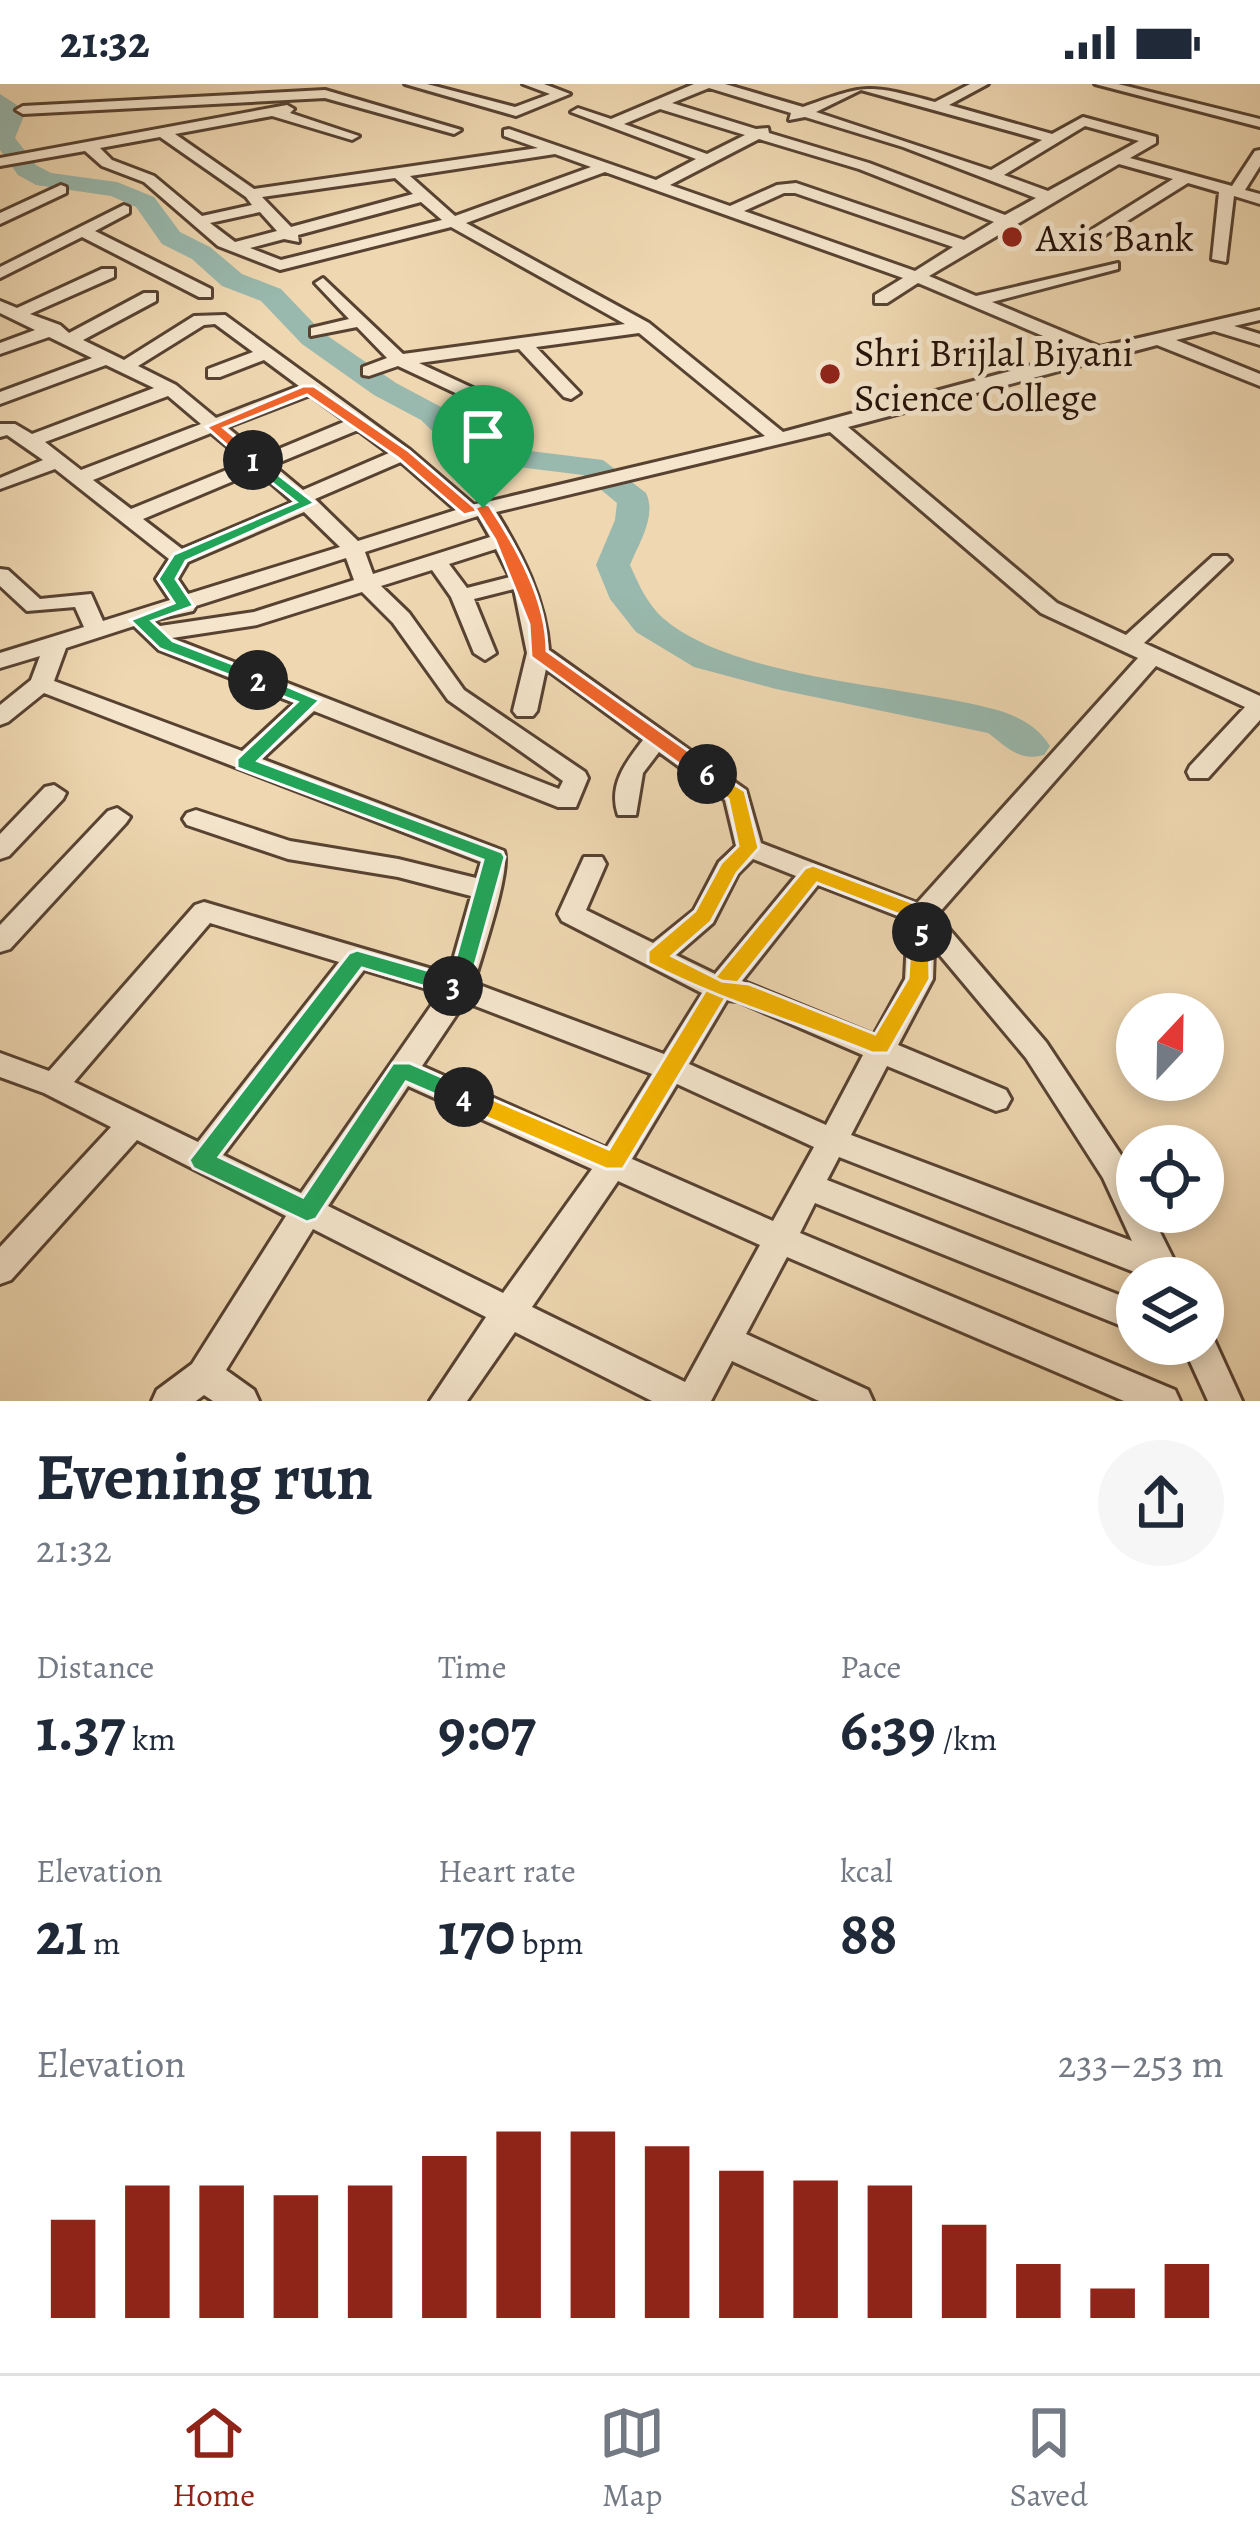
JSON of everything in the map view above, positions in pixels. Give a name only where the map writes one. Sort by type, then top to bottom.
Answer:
[{"type":"street","points":[[0,162],[270,111],[342,84]]},
{"type":"street","points":[[412,84],[516,112],[563,94],[530,84]]},
{"type":"street","points":[[612,124],[709,84],[908,144],[1051,198]]},
{"type":"street","points":[[658,185],[860,84],[1052,138]]},
{"type":"street","points":[[932,84],[964,93]]},
{"type":"street","points":[[937,106],[981,84]]},
{"type":"street","points":[[1102,84],[1260,123]]},
{"type":"street","points":[[221,91],[227,118]]},
{"type":"street","points":[[22,110],[151,103],[221,91],[325,94],[454,130]]},
{"type":"street","points":[[151,103],[153,133]]},
{"type":"street","points":[[659,104],[864,166],[1006,221]]},
{"type":"street","points":[[69,149],[81,107]]},
{"type":"street","points":[[270,111],[352,136]]},
{"type":"street","points":[[578,112],[706,158]]},
{"type":"street","points":[[881,299],[1006,221],[1151,140],[1083,121],[993,176]]},
{"type":"street","points":[[153,133],[191,151],[256,200],[308,255]]},
{"type":"street","points":[[509,133],[916,278],[1098,353]]},
{"type":"street","points":[[89,146],[110,165],[149,179],[234,247],[280,266],[308,255],[453,223],[605,167]]},
{"type":"street","points":[[200,220],[256,200],[559,150]]},
{"type":"street","points":[[1220,259],[1232,191],[1260,154]]},
{"type":"street","points":[[1118,159],[1260,199]]},
{"type":"street","points":[[398,173],[453,223],[643,327],[779,438]]},
{"type":"street","points":[[1094,235],[1186,178]]},
{"type":"street","points":[[731,211],[782,188],[796,188],[966,246]]},
{"type":"street","points":[[0,219],[61,190]]},
{"type":"street","points":[[234,247],[424,196]]},
{"type":"street","points":[[0,273],[124,210]]},
{"type":"street","points":[[84,232],[205,293]]},
{"type":"street","points":[[976,301],[1112,266]]},
{"type":"street","points":[[10,309],[108,273]]},
{"type":"street","points":[[323,283],[398,360],[496,406]]},
{"type":"street","points":[[0,349],[64,333],[150,297]]},
{"type":"street","points":[[10,309],[170,389],[304,500],[353,548],[366,584],[401,618],[456,695],[576,778],[567,800],[167,645],[145,627]]},
{"type":"street","points":[[145,627],[185,606],[476,510],[834,425],[1098,353],[1260,315]]},
{"type":"street","points":[[0,398],[119,361],[208,319],[219,320],[476,510],[503,540],[538,624],[538,653],[524,711]]},
{"type":"street","points":[[317,332],[361,321]]},
{"type":"street","points":[[1216,326],[1260,340]]},
{"type":"street","points":[[369,371],[398,360],[643,327]]},
{"type":"street","points":[[1161,340],[1260,381]]},
{"type":"street","points":[[523,343],[571,393]]},
{"type":"street","points":[[214,374],[263,354]]},
{"type":"street","points":[[31,441],[170,389]]},
{"type":"street","points":[[79,478],[308,389]]},
{"type":"street","points":[[130,517],[360,422]]},
{"type":"street","points":[[834,425],[1049,608],[1260,706],[1199,772]]},
{"type":"street","points":[[0,431],[8,428],[31,441],[180,558]]},
{"type":"street","points":[[185,606],[167,579],[180,558],[403,454]]},
{"type":"street","points":[[4,484],[57,461]]},
{"type":"street","points":[[0,661],[97,632],[256,618],[503,540]]},
{"type":"street","points":[[1127,646],[1220,560]]},
{"type":"street","points":[[436,561],[462,596],[484,653]]},
{"type":"street","points":[[0,574],[35,606],[83,599],[97,632]]},
{"type":"street","points":[[462,596],[520,580]]},
{"type":"street","points":[[2,714],[41,684],[56,644]]},
{"type":"street","points":[[538,653],[737,796],[749,848]]},
{"type":"street","points":[[0,1065],[54,1085],[690,1401],[811,1186],[919,979],[922,915],[1151,657]]},
{"type":"street","points":[[41,684],[495,857],[459,988],[307,1211],[204,1375],[169,1401]]},
{"type":"street","points":[[244,763],[310,700]]},
{"type":"street","points":[[627,809],[631,772],[657,738]]},
{"type":"street","points":[[0,850],[54,793]]},
{"type":"street","points":[[0,942],[117,817]]},
{"type":"street","points":[[196,819],[288,850],[398,868],[489,891]]},
{"type":"street","points":[[749,848],[922,915],[1036,1050],[1114,1170],[1157,1257]]},
{"type":"street","points":[[656,957],[704,916],[728,868],[749,848]]},
{"type":"street","points":[[593,864],[571,914],[718,989],[741,991],[880,1046],[996,1100]]},
{"type":"street","points":[[447,1401],[614,1162],[718,989],[813,873]]},
{"type":"street","points":[[54,1085],[204,912],[459,988],[671,1069],[834,1142],[1126,1257]]},
{"type":"street","points":[[202,1160],[357,958]]},
{"type":"street","points":[[401,1070],[780,1239],[1163,1401]]},
{"type":"street","points":[[0,1270],[132,1125]]},
{"type":"street","points":[[811,1186],[1116,1309]]},
{"type":"street","points":[[725,1341],[856,1401]]},
{"type":"street","points":[[1209,1365],[1225,1401]]},
{"type":"street","points":[[204,1375],[242,1401]]},
{"type":"waterway","points":[[0,101],[15,111],[3,138],[27,170],[45,180],[117,189],[145,202],[171,238],[201,253],[232,280],[271,295],[312,338],[385,389],[432,414],[473,453],[592,467],[634,500],[632,520],[613,565],[627,599],[649,625],[676,644],[741,670],[1001,723],[1030,746]]},
{"type":"place","name":"Axis Bank","points":[[1012,237]]},
{"type":"place","name":"Shri Brijlal Biyani Science College","points":[[830,374]]},
{"type":"route","points":[[483,508],[470,512],[403,454],[308,389],[213,427],[307,503],[180,558],[167,579],[185,606],[139,620],[167,645],[310,700],[244,763],[495,857],[459,988],[357,958],[202,1160],[307,1211],[401,1070],[614,1162],[718,989],[813,873],[922,915],[919,979],[880,1046],[741,991],[718,989],[656,957],[704,916],[728,868],[749,848],[737,796],[538,653],[538,624],[503,540],[483,508]]}]
